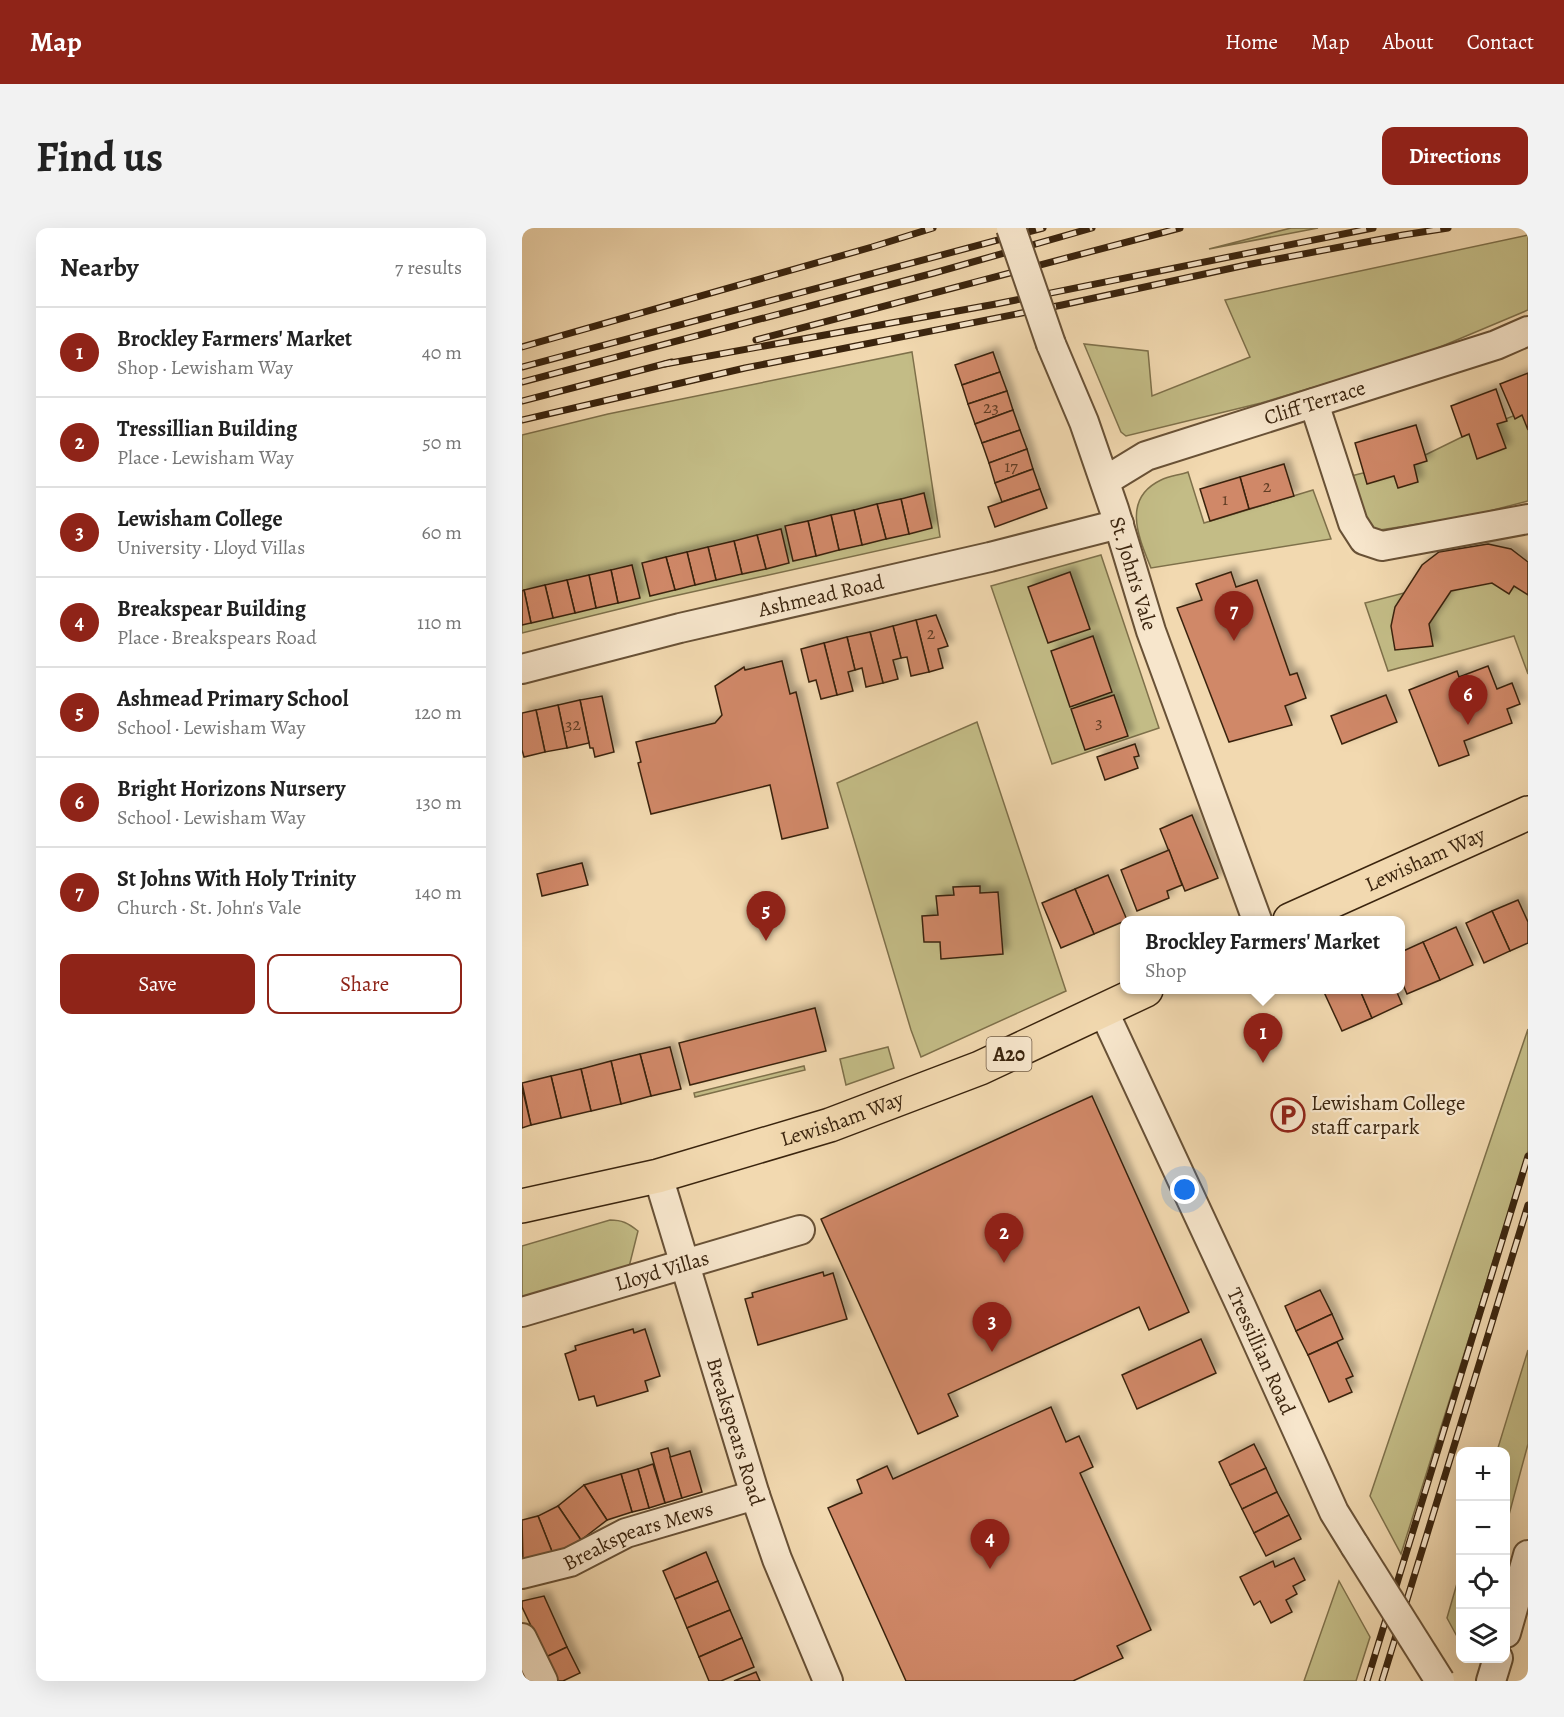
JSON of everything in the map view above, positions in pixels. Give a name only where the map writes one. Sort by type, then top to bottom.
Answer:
[{"type":"highway","name":"Lewisham Way","points":[[1301,916],[1528,813]]},
{"type":"highway","name":"Lewisham Way","points":[[522,1206],[658,1176],[830,1125],[980,1068],[1137,994]]},
{"type":"street","name":"St. John's Vale","points":[[1011,228],[1051,344],[1084,422],[1105,481],[1151,631],[1255,916]]},
{"type":"street","name":"Cliff Terrace","points":[[1105,481],[1146,456],[1496,345],[1528,331]]},
{"type":"street","points":[[1314,403],[1353,523],[1364,540],[1382,546],[1528,519]]},
{"type":"street","name":"Ashmead Road","points":[[522,669],[680,628],[990,557],[1119,524]]},
{"type":"street","name":"Tressillian Road","points":[[1103,1010],[1334,1512],[1440,1681]]},
{"type":"street","name":"Breakspears Road","points":[[658,1176],[755,1495],[777,1559],[828,1681]]},
{"type":"street","name":"Lloyd Villas","points":[[522,1311],[800,1230]]},
{"type":"street","name":"Breakspears Mews","points":[[522,1574],[570,1562],[626,1533],[755,1495]]},
{"type":"street","points":[[1510,1619],[1528,1555]]},
{"type":"street","points":[[522,1638],[543,1681]]},
{"type":"street","points":[[1491,1681],[1497,1663]]},
{"type":"shaded area","points":[[1291,228],[1318,228],[1209,249]]},
{"type":"shaded area","points":[[1528,235],[1528,310],[1421,355],[1261,403],[1126,436],[1121,432],[1084,344],[1148,351],[1152,396],[1250,357],[1225,300]]},
{"type":"shaded area","points":[[912,352],[940,537],[656,600],[522,633],[522,435],[608,414]]},
{"type":"shaded area","points":[[1528,410],[1528,501],[1470,516],[1367,532],[1343,478],[1415,460],[1466,435]]},
{"type":"shaded area","points":[[1188,472],[1204,523],[1313,490],[1331,539],[1151,568],[1138,532],[1137,508],[1149,488],[1167,477]]},
{"type":"shaded area","points":[[1101,555],[1159,728],[1052,764],[991,586]]},
{"type":"shaded area","points":[[1505,567],[1528,591],[1528,674],[1514,636],[1388,671],[1365,603]]},
{"type":"shaded area","points":[[977,722],[1066,991],[921,1057],[837,783]]},
{"type":"shaded area","points":[[1528,1029],[1528,1151],[1401,1554],[1370,1496]]},
{"type":"shaded area","points":[[888,1047],[894,1068],[846,1085],[840,1059]]},
{"type":"shaded area","points":[[804,1066],[805,1070],[695,1097],[694,1093]]},
{"type":"shaded area","points":[[610,1220],[625,1223],[638,1231],[628,1271],[522,1297],[522,1246]]},
{"type":"shaded area","points":[[1528,1350],[1528,1444],[1510,1511],[1510,1447],[1498,1447]]},
{"type":"shaded area","points":[[1339,1581],[1370,1637],[1356,1681],[1304,1681]]},
{"type":"shaded area","points":[[1456,1587],[1456,1635],[1447,1618]]},
{"type":"building","points":[[993,352],[1000,372],[962,385],[955,365]]},
{"type":"building","points":[[1000,372],[1007,391],[968,404],[962,385]]},
{"type":"building","points":[[1528,373],[1528,430],[1522,415],[1515,419],[1500,384]]},
{"type":"building","points":[[1496,389],[1507,421],[1497,424],[1506,448],[1477,459],[1469,434],[1462,437],[1451,406]]},
{"type":"building","points":[[1007,391],[1013,410],[975,424],[968,404]]},
{"type":"building","points":[[1013,410],[1020,430],[982,443],[975,424]]},
{"type":"building","points":[[1416,425],[1427,461],[1414,465],[1418,482],[1398,488],[1394,476],[1367,484],[1355,443]]},
{"type":"building","points":[[1020,430],[1027,449],[989,463],[982,443]]},
{"type":"building","points":[[1027,449],[1033,469],[995,483],[989,463]]},
{"type":"building","points":[[1284,464],[1294,496],[1249,509],[1240,477]]},
{"type":"building","points":[[1033,469],[1040,489],[1002,502],[995,483]]},
{"type":"building","points":[[1240,477],[1249,509],[1210,521],[1200,489]]},
{"type":"building","points":[[1040,489],[1047,508],[995,527],[988,507]]},
{"type":"building","points":[[924,493],[932,528],[909,534],[901,499]]},
{"type":"building","points":[[901,499],[909,534],[886,539],[877,504]]},
{"type":"building","points":[[877,504],[886,539],[862,545],[854,510]]},
{"type":"building","points":[[854,510],[862,545],[839,550],[831,515]]},
{"type":"building","points":[[831,515],[839,550],[816,556],[808,521]]},
{"type":"building","points":[[808,521],[816,556],[793,561],[785,526]]},
{"type":"building","points":[[781,529],[789,563],[766,569],[757,535]]},
{"type":"building","points":[[757,535],[766,569],[742,574],[734,541]]},
{"type":"building","points":[[734,541],[742,574],[716,580],[708,547]]},
{"type":"building","points":[[1488,544],[1511,549],[1528,562],[1528,595],[1514,586],[1509,594],[1492,583],[1451,591],[1429,624],[1433,646],[1395,650],[1391,626],[1395,607],[1422,565],[1439,552]]},
{"type":"building","points":[[708,547],[716,580],[695,585],[687,552]]},
{"type":"building","points":[[687,552],[695,585],[675,590],[666,557]]},
{"type":"building","points":[[666,557],[675,590],[650,596],[642,563]]},
{"type":"building","points":[[632,565],[640,598],[618,603],[611,570]]},
{"type":"building","points":[[611,570],[618,603],[596,608],[589,575]]},
{"type":"building","points":[[1070,572],[1090,629],[1048,643],[1028,587]]},
{"type":"building","points":[[1231,572],[1236,587],[1257,580],[1290,675],[1297,673],[1306,698],[1285,706],[1292,725],[1229,742],[1177,608],[1202,600],[1196,584]]},
{"type":"building","points":[[589,575],[596,608],[575,613],[567,580]]},
{"type":"building","points":[[567,580],[575,613],[553,618],[545,585]]},
{"type":"building","points":[[545,585],[553,618],[531,623],[524,590]]},
{"type":"building","points":[[524,590],[531,623],[522,625],[522,591]]},
{"type":"building","points":[[936,615],[948,646],[938,649],[943,668],[929,672],[916,620]]},
{"type":"building","points":[[916,620],[929,672],[911,676],[907,657],[901,658],[893,626]]},
{"type":"building","points":[[893,626],[901,658],[893,660],[898,679],[883,683],[870,632]]},
{"type":"building","points":[[870,632],[883,683],[866,687],[862,668],[855,670],[847,637]]},
{"type":"building","points":[[1093,636],[1112,692],[1070,707],[1051,651]]},
{"type":"building","points":[[847,637],[855,670],[848,672],[853,691],[837,695],[824,643]]},
{"type":"building","points":[[824,643],[837,695],[821,699],[816,680],[809,682],[801,649]]},
{"type":"building","points":[[782,661],[790,694],[796,692],[828,828],[782,839],[770,785],[651,814],[638,763],[641,762],[636,742],[715,723],[722,715],[715,686],[744,667],[745,670]]},
{"type":"building","points":[[1488,666],[1497,689],[1512,683],[1520,704],[1507,709],[1512,723],[1464,741],[1469,755],[1439,766],[1409,690],[1457,671],[1459,677]]},
{"type":"building","points":[[1114,695],[1128,736],[1085,750],[1071,709]]},
{"type":"building","points":[[1386,695],[1397,722],[1342,744],[1331,716]]},
{"type":"building","points":[[602,696],[614,752],[595,757],[593,748],[590,748],[580,700]]},
{"type":"building","points":[[580,700],[589,743],[567,748],[558,705]]},
{"type":"building","points":[[558,705],[567,748],[545,752],[536,710]]},
{"type":"building","points":[[536,710],[545,752],[524,757],[522,713]]},
{"type":"building","points":[[1135,744],[1139,756],[1134,757],[1138,768],[1105,780],[1097,757]]},
{"type":"building","points":[[1192,815],[1218,878],[1185,891],[1160,829]]},
{"type":"building","points":[[1169,850],[1182,885],[1167,891],[1169,898],[1137,911],[1121,870]]},
{"type":"building","points":[[582,863],[588,885],[542,896],[537,874]]},
{"type":"building","points":[[1108,875],[1125,916],[1120,916],[1120,923],[1094,934],[1075,889]]},
{"type":"building","points":[[980,886],[980,893],[998,892],[1003,954],[941,959],[940,942],[924,942],[922,916],[938,915],[936,896],[954,895],[953,887]]},
{"type":"building","points":[[1075,889],[1094,934],[1061,948],[1042,903]]},
{"type":"building","points":[[1518,900],[1528,922],[1528,943],[1510,951],[1492,911]]},
{"type":"building","points":[[1492,911],[1510,951],[1484,963],[1466,923]]},
{"type":"building","points":[[1456,927],[1473,965],[1440,980],[1423,942]]},
{"type":"building","points":[[1423,942],[1440,980],[1407,994],[1405,950]]},
{"type":"building","points":[[1325,994],[1362,994],[1372,1018],[1342,1031]]},
{"type":"building","points":[[1362,994],[1398,994],[1402,1004],[1372,1018]]},
{"type":"building","points":[[815,1008],[826,1051],[690,1085],[679,1043]]},
{"type":"building","points":[[670,1047],[681,1089],[651,1096],[640,1054]]},
{"type":"building","points":[[640,1054],[651,1096],[621,1104],[611,1061]]},
{"type":"building","points":[[611,1061],[621,1104],[591,1111],[581,1069]]},
{"type":"building","points":[[581,1069],[591,1111],[561,1118],[551,1076]]},
{"type":"building","points":[[551,1076],[561,1118],[531,1125],[522,1083]]},
{"type":"building","points":[[522,1087],[531,1125],[522,1128]]},
{"type":"building","points":[[1092,1096],[1189,1312],[1149,1330],[1139,1307],[948,1394],[958,1416],[918,1434],[821,1219]]},
{"type":"building","points":[[823,1272],[824,1276],[833,1273],[847,1319],[758,1345],[745,1299],[753,1297],[752,1293]]},
{"type":"building","points":[[1320,1290],[1332,1314],[1296,1331],[1285,1306]]},
{"type":"building","points":[[1332,1314],[1343,1339],[1308,1355],[1296,1331]]},
{"type":"building","points":[[633,1329],[634,1333],[645,1329],[660,1376],[645,1381],[648,1391],[597,1406],[594,1396],[579,1400],[565,1354],[576,1350],[575,1346]]},
{"type":"building","points":[[1201,1339],[1216,1373],[1137,1409],[1122,1375]]},
{"type":"building","points":[[1337,1342],[1353,1376],[1346,1379],[1352,1392],[1329,1402],[1308,1355]]},
{"type":"building","points":[[1051,1407],[1066,1442],[1079,1436],[1093,1467],[1080,1473],[1151,1630],[1117,1646],[1123,1658],[1073,1681],[906,1681],[828,1508],[862,1493],[857,1480],[887,1466],[893,1479]]},
{"type":"building","points":[[1254,1444],[1266,1468],[1230,1485],[1219,1462]]},
{"type":"building","points":[[668,1448],[682,1498],[665,1503],[651,1453]]},
{"type":"building","points":[[690,1451],[702,1492],[682,1498],[670,1457]]},
{"type":"building","points":[[653,1464],[665,1503],[649,1508],[638,1469]]},
{"type":"building","points":[[1266,1468],[1277,1492],[1242,1509],[1230,1485]]},
{"type":"building","points":[[638,1469],[649,1508],[632,1512],[621,1474]]},
{"type":"building","points":[[621,1474],[632,1512],[607,1520],[584,1485]]},
{"type":"building","points":[[584,1485],[607,1520],[581,1540],[558,1506]]},
{"type":"building","points":[[1277,1492],[1289,1515],[1254,1533],[1242,1509]]},
{"type":"building","points":[[558,1506],[581,1540],[553,1554],[538,1516]]},
{"type":"building","points":[[1289,1515],[1301,1539],[1266,1556],[1254,1533]]},
{"type":"building","points":[[538,1516],[553,1554],[523,1563],[522,1520]]},
{"type":"building","points":[[706,1552],[718,1581],[675,1599],[663,1571]]},
{"type":"building","points":[[1294,1558],[1305,1580],[1293,1586],[1297,1594],[1286,1600],[1292,1612],[1271,1623],[1260,1601],[1254,1605],[1240,1577],[1273,1561],[1275,1567]]},
{"type":"building","points":[[718,1581],[730,1610],[687,1628],[675,1599]]},
{"type":"building","points":[[544,1596],[567,1647],[546,1657],[522,1607],[522,1601]]},
{"type":"building","points":[[730,1610],[742,1638],[699,1657],[687,1628]]},
{"type":"building","points":[[742,1638],[754,1667],[721,1681],[709,1681],[699,1657]]},
{"type":"building","points":[[567,1647],[580,1673],[563,1681],[557,1681],[546,1657]]},
{"type":"building","points":[[756,1672],[760,1681],[734,1681]]},
{"type":"railway","points":[[522,347],[933,228]]},
{"type":"railway","points":[[522,367],[1043,228]]},
{"type":"railway","points":[[522,382],[934,273],[1092,228]]},
{"type":"railway","points":[[756,340],[1180,228]]},
{"type":"railway","points":[[665,364],[996,304],[1373,228]]},
{"type":"railway","points":[[522,420],[745,368],[1062,305],[1246,265],[1448,228]]},
{"type":"railway","points":[[522,401],[672,362]]},
{"type":"railway","points":[[1367,1681],[1528,1156]]},
{"type":"railway","points":[[1382,1681],[1528,1205]]},
{"type":"place","name":"St Johns With Holy Trinity","points":[[1234,641]]},
{"type":"place","name":"Bright Horizons Nursery","points":[[1468,725]]},
{"type":"place","name":"Ashmead Primary School","points":[[766,941]]},
{"type":"place","name":"Brockley Farmers' Market","points":[[1263,1063]]},
{"type":"place","name":"Lewisham College staff carpark","points":[[1288,1115]]},
{"type":"place","name":"Tressillian Building","points":[[1004,1263]]},
{"type":"place","name":"Lewisham College","points":[[992,1352]]},
{"type":"place","name":"Breakspear Building","points":[[990,1569]]}]
